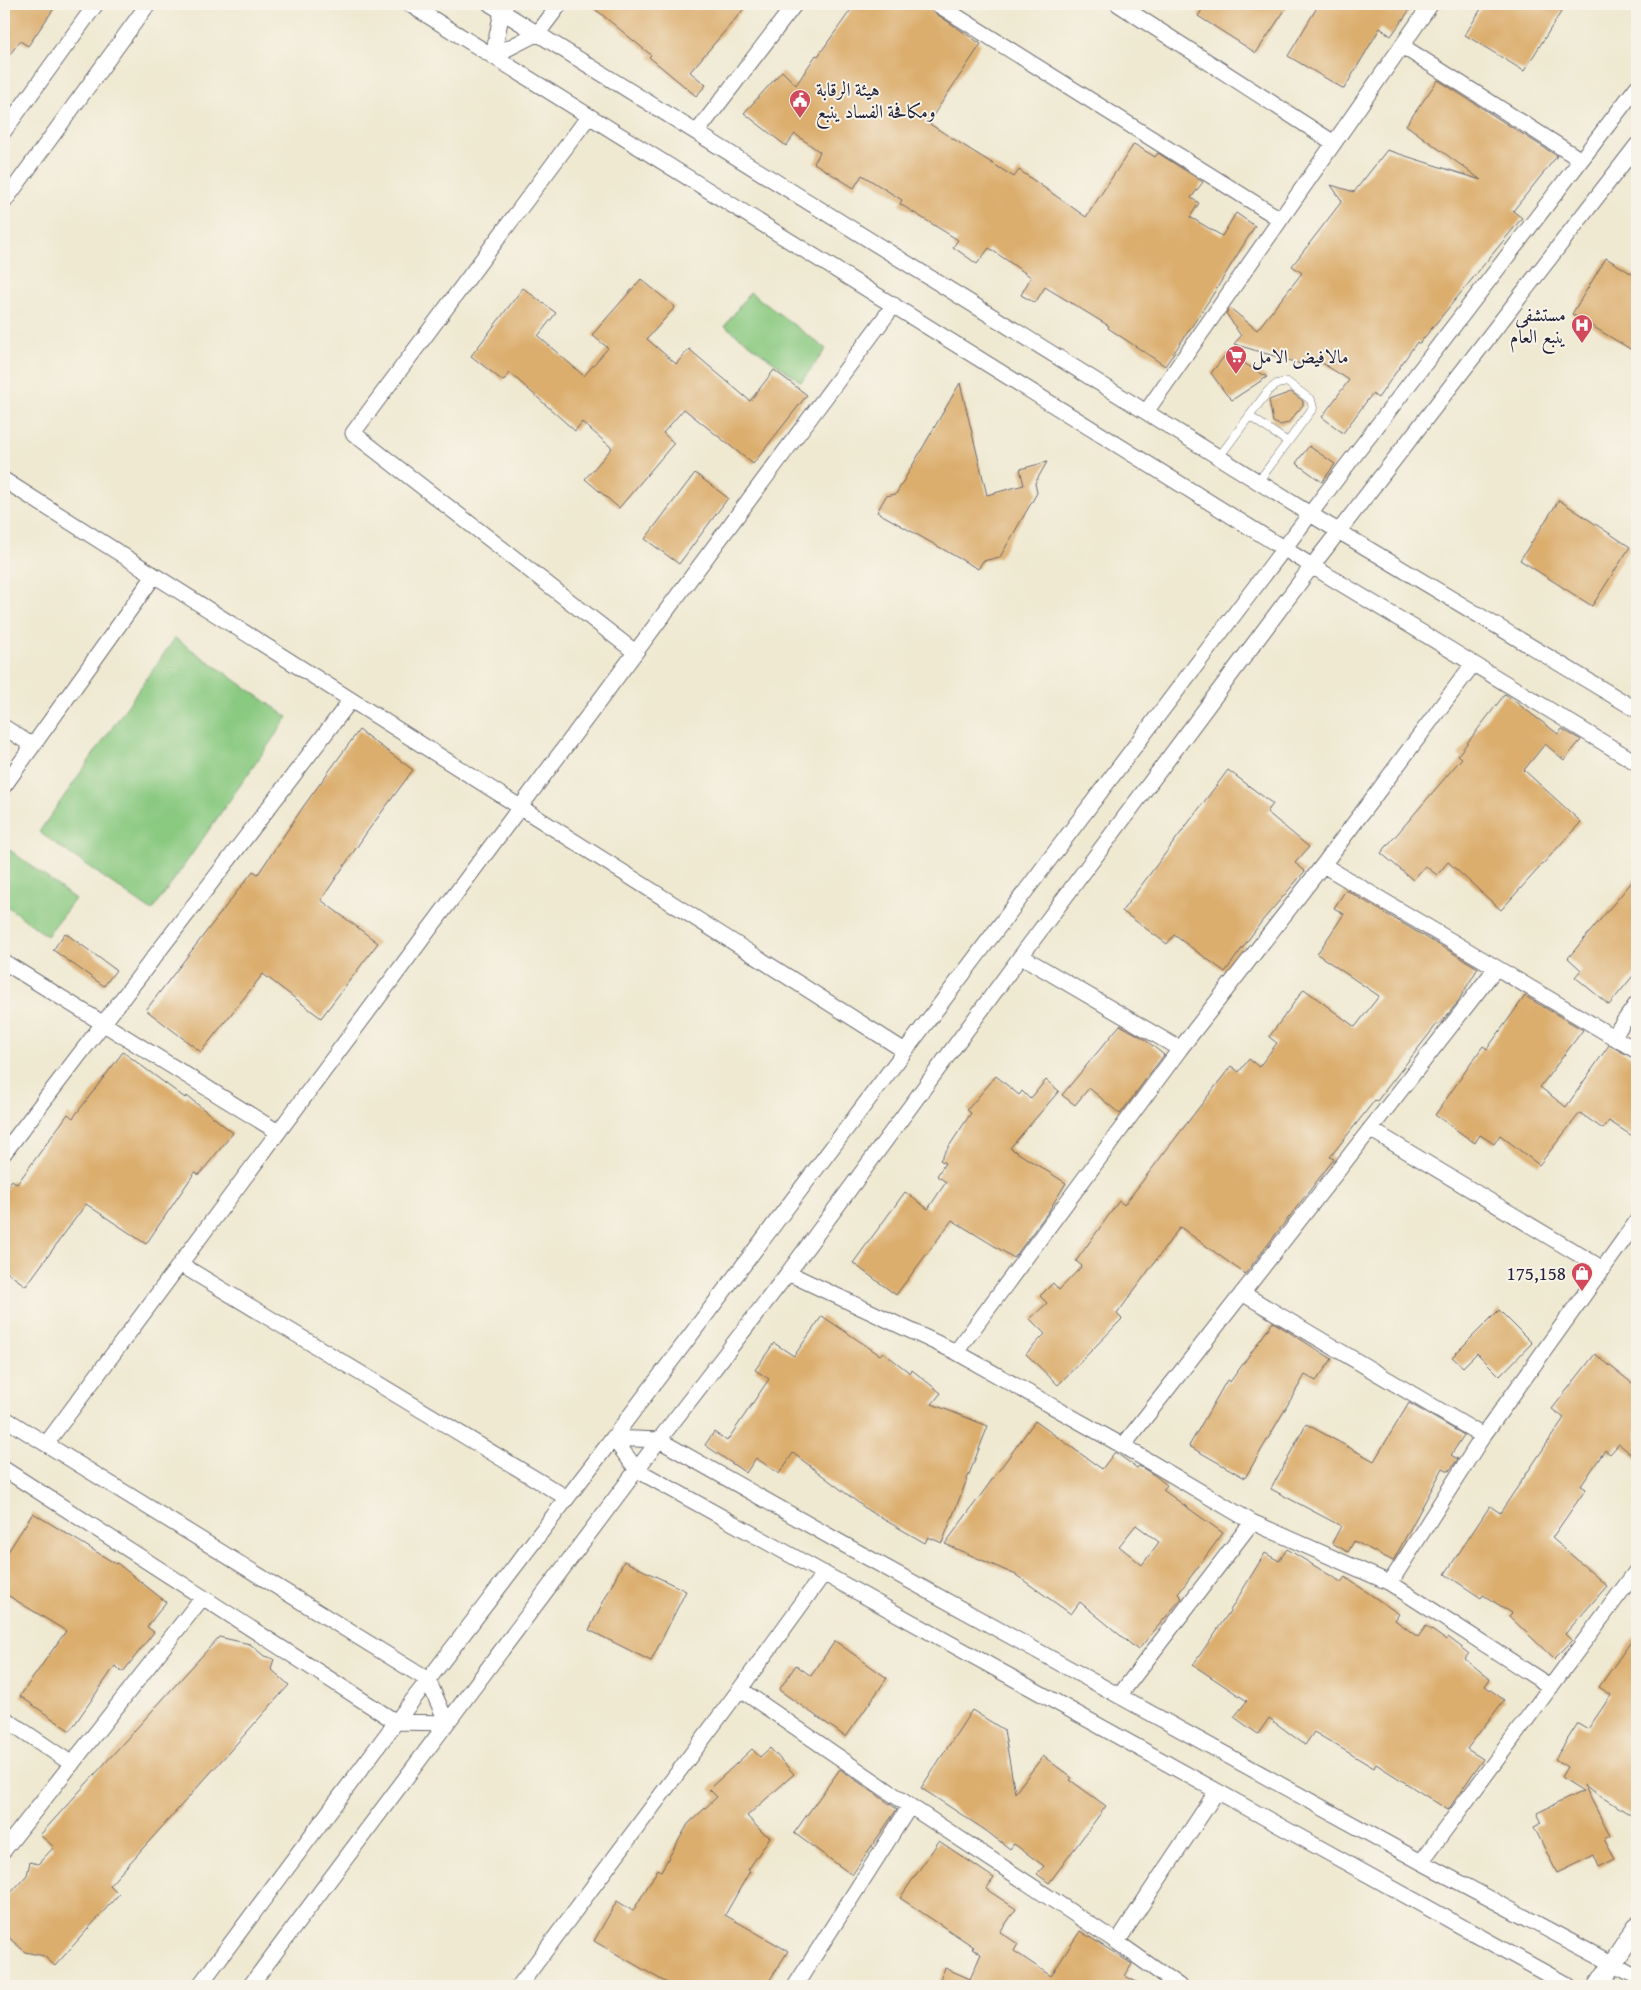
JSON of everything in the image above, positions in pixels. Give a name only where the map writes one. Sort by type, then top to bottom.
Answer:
[{"type":"main road","points":[[1598,1986],[1637,1927]]},
{"type":"street","points":[[4,131],[96,4]]},
{"type":"street","points":[[4,202],[148,4]]},
{"type":"street","points":[[409,4],[1312,566],[1637,763]]},
{"type":"street","points":[[493,56],[538,33],[560,4]]},
{"type":"street","points":[[697,132],[795,4]]},
{"type":"street","points":[[937,4],[1280,219]]},
{"type":"street","points":[[1118,4],[1334,143]]},
{"type":"street","points":[[1146,412],[1431,4]]},
{"type":"street","points":[[493,56],[500,6],[538,33],[1258,482],[1637,710]]},
{"type":"street","points":[[1402,46],[1581,160]]},
{"type":"street","points":[[199,1986],[396,1722],[613,1438],[1284,548],[1637,87]]},
{"type":"street","points":[[590,116],[353,433],[635,652]]},
{"type":"street","points":[[250,1986],[659,1440],[788,1272],[1312,566],[1637,145]]},
{"type":"street","points":[[46,1444],[894,305]]},
{"type":"street","points":[[4,480],[905,1051]]},
{"type":"street","points":[[4,786],[154,576]]},
{"type":"street","points":[[956,1352],[1180,1049],[1323,865],[1473,664]]},
{"type":"street","points":[[4,1153],[351,700]]},
{"type":"street","points":[[4,727],[33,746]]},
{"type":"street","points":[[1323,865],[1637,1051]]},
{"type":"street","points":[[1021,956],[1180,1049]]},
{"type":"street","points":[[4,962],[278,1132]]},
{"type":"street","points":[[1123,1446],[1496,968]]},
{"type":"street","points":[[1613,1037],[1637,1003]]},
{"type":"street","points":[[1370,1129],[1603,1269]]},
{"type":"street","points":[[1390,1583],[1483,1436],[1637,1221]]},
{"type":"street","points":[[180,1264],[567,1498]]},
{"type":"street","points":[[788,1272],[956,1352],[1123,1446],[1252,1522],[1390,1583],[1551,1687]]},
{"type":"street","points":[[1242,1293],[1483,1436]]},
{"type":"street","points":[[4,1418],[428,1680],[447,1723]]},
{"type":"street","points":[[613,1438],[659,1440],[1421,1862],[1637,1977]]},
{"type":"street","points":[[613,1438],[637,1470],[1570,1986]]},
{"type":"street","points":[[4,1469],[396,1722],[447,1723]]},
{"type":"street","points":[[1119,1696],[1252,1522]]},
{"type":"street","points":[[1421,1862],[1637,1570]]},
{"type":"street","points":[[518,1986],[740,1690],[824,1573]]},
{"type":"street","points":[[4,1850],[202,1598]]},
{"type":"street","points":[[740,1690],[1180,1986]]},
{"type":"street","points":[[4,1718],[72,1764]]},
{"type":"street","points":[[1117,1942],[1217,1791]]},
{"type":"street","points":[[795,1986],[910,1806]]},
{"type":"lane","points":[[1218,457],[1268,391],[1277,384],[1287,382],[1311,400],[1313,408],[1258,482]]},
{"type":"lane","points":[[1249,416],[1288,442]]},
{"type":"green space","points":[[750,292],[826,349],[801,382],[725,326]]},
{"type":"green space","points":[[175,638],[288,717],[152,911],[39,832]]},
{"type":"green space","points":[[10,850],[75,899],[47,936],[4,904],[4,858]]},
{"type":"building","points":[[4,4],[57,4],[28,46],[20,41],[4,62]]},
{"type":"building","points":[[589,4],[748,4],[690,72],[706,85],[696,96],[649,57],[651,55]]},
{"type":"building","points":[[855,4],[922,4],[981,44],[928,123],[1014,177],[1019,170],[1086,217],[1134,144],[1155,157],[1158,153],[1203,182],[1191,198],[1199,203],[1190,217],[1222,236],[1236,213],[1255,226],[1212,296],[1165,366],[1108,328],[1109,326],[1045,287],[1035,303],[1021,295],[1031,277],[989,248],[977,264],[953,247],[958,240],[900,204],[902,200],[862,175],[854,188],[814,163],[820,152],[795,134],[786,146],[744,113],[782,71],[796,85]]},
{"type":"building","points":[[1206,4],[1289,4],[1256,53],[1198,16]]},
{"type":"building","points":[[1319,4],[1414,4],[1391,36],[1380,28],[1344,89],[1288,56]]},
{"type":"building","points":[[1484,4],[1566,4],[1524,71],[1465,35]]},
{"type":"building","points":[[1438,80],[1557,156],[1513,211],[1522,218],[1419,344],[1417,342],[1378,398],[1372,394],[1343,433],[1322,417],[1349,380],[1311,356],[1304,365],[1234,344],[1241,336],[1226,313],[1230,308],[1257,330],[1302,273],[1292,266],[1342,201],[1331,185],[1354,192],[1387,150],[1481,180],[1406,125]]},
{"type":"building","points":[[1606,258],[1637,277],[1637,353],[1572,314]]},
{"type":"building","points":[[641,279],[675,307],[647,339],[676,364],[689,349],[750,401],[774,370],[807,395],[753,464],[684,409],[663,433],[674,443],[619,508],[585,479],[612,448],[582,422],[575,431],[510,373],[503,381],[471,356],[523,288],[556,313],[538,336],[584,376],[608,348],[592,335]]},
{"type":"building","points":[[1227,353],[1267,377],[1232,400],[1211,373]]},
{"type":"building","points":[[960,383],[987,495],[1024,485],[1020,469],[1047,462],[1035,483],[1037,493],[1000,557],[983,561],[978,569],[877,512],[886,496],[896,494]]},
{"type":"building","points":[[1291,392],[1303,401],[1303,405],[1288,423],[1280,425],[1273,422],[1269,400]]},
{"type":"building","points":[[1309,446],[1335,464],[1322,482],[1296,463]]},
{"type":"building","points":[[695,473],[728,498],[679,564],[645,539]]},
{"type":"building","points":[[1559,500],[1630,547],[1592,606],[1520,560]]},
{"type":"building","points":[[1505,694],[1558,734],[1562,729],[1581,740],[1564,760],[1545,744],[1524,770],[1581,822],[1501,910],[1448,862],[1437,875],[1425,866],[1413,880],[1381,853],[1462,758],[1458,755]]},
{"type":"building","points":[[359,730],[413,770],[367,832],[321,900],[378,943],[321,1018],[263,974],[201,1052],[146,1010],[253,871],[258,874],[303,807]]},
{"type":"building","points":[[1228,770],[1273,804],[1267,812],[1309,847],[1295,863],[1305,871],[1262,921],[1225,972],[1174,935],[1167,944],[1122,911]]},
{"type":"building","points":[[1637,876],[1637,971],[1609,1005],[1575,977],[1581,970],[1568,958]]},
{"type":"building","points":[[1346,890],[1478,968],[1457,1003],[1439,1025],[1437,1024],[1377,1101],[1375,1100],[1330,1157],[1334,1159],[1245,1274],[1180,1227],[1117,1314],[1122,1319],[1058,1385],[1026,1354],[1045,1334],[1030,1319],[1047,1303],[1040,1296],[1053,1283],[1059,1290],[1082,1266],[1076,1261],[1119,1201],[1124,1205],[1231,1066],[1239,1072],[1249,1059],[1259,1067],[1277,1043],[1269,1037],[1304,989],[1355,1027],[1379,996],[1317,954],[1344,914],[1334,908]]},
{"type":"building","points":[[65,933],[116,970],[104,986],[53,950]]},
{"type":"building","points":[[1525,996],[1583,1030],[1540,1087],[1566,1107],[1609,1045],[1637,1060],[1637,1139],[1609,1121],[1603,1129],[1580,1113],[1539,1165],[1500,1135],[1494,1144],[1480,1135],[1475,1143],[1435,1115],[1483,1046],[1487,1049]]},
{"type":"building","points":[[1120,1025],[1143,1038],[1164,1055],[1120,1114],[1089,1088],[1075,1105],[1062,1095]]},
{"type":"building","points":[[123,1052],[185,1098],[187,1096],[233,1133],[199,1175],[195,1172],[146,1244],[86,1204],[26,1286],[4,1270],[4,1192],[12,1180],[17,1184],[68,1114],[73,1118]]},
{"type":"building","points":[[996,1076],[1019,1095],[1022,1091],[1030,1099],[1046,1080],[1059,1091],[1010,1148],[1066,1183],[1048,1212],[1014,1258],[952,1220],[896,1295],[853,1263],[905,1192],[928,1209],[946,1182],[937,1176],[945,1163],[940,1160],[971,1113],[967,1110]]},
{"type":"building","points":[[1499,1310],[1532,1343],[1500,1376],[1477,1353],[1463,1367],[1452,1357]]},
{"type":"building","points":[[822,1316],[880,1355],[883,1352],[910,1373],[912,1370],[941,1393],[932,1404],[988,1426],[942,1543],[928,1537],[925,1543],[869,1511],[793,1453],[779,1474],[756,1458],[746,1473],[705,1445],[714,1432],[727,1441],[769,1379],[755,1370],[774,1343],[794,1356]]},
{"type":"building","points":[[1273,1322],[1332,1359],[1316,1381],[1305,1375],[1245,1478],[1189,1446],[1227,1380],[1230,1382]]},
{"type":"building","points":[[1595,1354],[1637,1387],[1637,1459],[1619,1444],[1610,1454],[1605,1450],[1581,1486],[1586,1489],[1552,1538],[1607,1586],[1565,1634],[1572,1641],[1554,1659],[1509,1616],[1512,1613],[1483,1595],[1481,1598],[1445,1574],[1490,1506],[1500,1513],[1564,1418],[1552,1409]]},
{"type":"building","points":[[1409,1403],[1464,1435],[1451,1455],[1458,1459],[1449,1471],[1443,1468],[1393,1561],[1354,1541],[1348,1552],[1332,1543],[1341,1526],[1271,1489],[1306,1424],[1374,1461]]},
{"type":"building","points":[[1035,1421],[1102,1469],[1115,1452],[1137,1468],[1139,1466],[1167,1485],[1163,1490],[1223,1533],[1178,1594],[1182,1598],[1138,1650],[1080,1602],[1071,1614],[1016,1575],[945,1544]],"holes":[[[1136,1525],[1159,1542],[1142,1565],[1119,1546]]]},
{"type":"building","points":[[33,1513],[117,1563],[166,1602],[147,1627],[154,1632],[123,1672],[115,1666],[70,1731],[20,1696],[66,1631],[4,1593],[4,1558]]},
{"type":"building","points":[[1287,1549],[1341,1582],[1345,1577],[1399,1614],[1395,1620],[1418,1637],[1426,1626],[1446,1640],[1448,1637],[1469,1653],[1465,1659],[1490,1679],[1485,1686],[1504,1700],[1467,1749],[1483,1759],[1448,1810],[1376,1764],[1374,1768],[1314,1732],[1305,1745],[1269,1718],[1258,1734],[1234,1717],[1247,1701],[1193,1665],[1228,1614],[1265,1553],[1279,1561]]},
{"type":"building","points":[[624,1561],[686,1591],[651,1661],[589,1630]]},
{"type":"building","points":[[1637,1633],[1637,1819],[1584,1785],[1610,1836],[1604,1839],[1615,1859],[1599,1867],[1594,1855],[1557,1873],[1534,1827],[1542,1823],[1537,1813],[1583,1791],[1561,1777],[1567,1767],[1555,1759],[1578,1723],[1588,1729],[1611,1695],[1599,1687]]},
{"type":"building","points":[[219,1637],[250,1644],[264,1656],[274,1659],[271,1669],[289,1685],[110,1885],[119,1894],[55,1966],[44,1956],[25,1952],[4,1933],[4,1894],[8,1896],[27,1875],[30,1862],[38,1864],[54,1847],[40,1835]]},
{"type":"building","points":[[835,1641],[887,1678],[846,1737],[779,1690],[796,1665],[811,1676]]},
{"type":"building","points":[[972,1710],[1004,1730],[1015,1793],[1043,1756],[1072,1778],[1070,1780],[1106,1806],[1049,1883],[1037,1874],[1044,1866],[1014,1844],[1010,1849],[985,1830],[921,1788]]},
{"type":"building","points":[[770,1748],[794,1774],[747,1816],[762,1832],[770,1837],[748,1870],[750,1871],[725,1915],[788,1951],[766,1986],[672,1986],[594,1941],[617,1901],[633,1911],[658,1869],[661,1871],[688,1824],[717,1797],[709,1789],[752,1749],[760,1757]]},
{"type":"building","points":[[840,1769],[897,1809],[852,1875],[794,1833]]},
{"type":"building","points":[[939,1841],[994,1878],[986,1889],[1016,1909],[1000,1932],[1018,1944],[1014,1951],[1051,1976],[1080,1931],[1132,1964],[1125,1976],[1144,1986],[937,1986],[945,1968],[970,1979],[981,1954],[972,1948],[974,1947],[900,1898]]},
{"type":"place","name":"هيئة الرقابة ومكافحة الفساد ينبع","points":[[800,119]]},
{"type":"place","name":"مستشفى ينبع العام","points":[[1582,344]]},
{"type":"place","name":"مالافيض الامل","points":[[1236,375]]},
{"type":"place","name":"175,158","points":[[1582,1292]]}]
